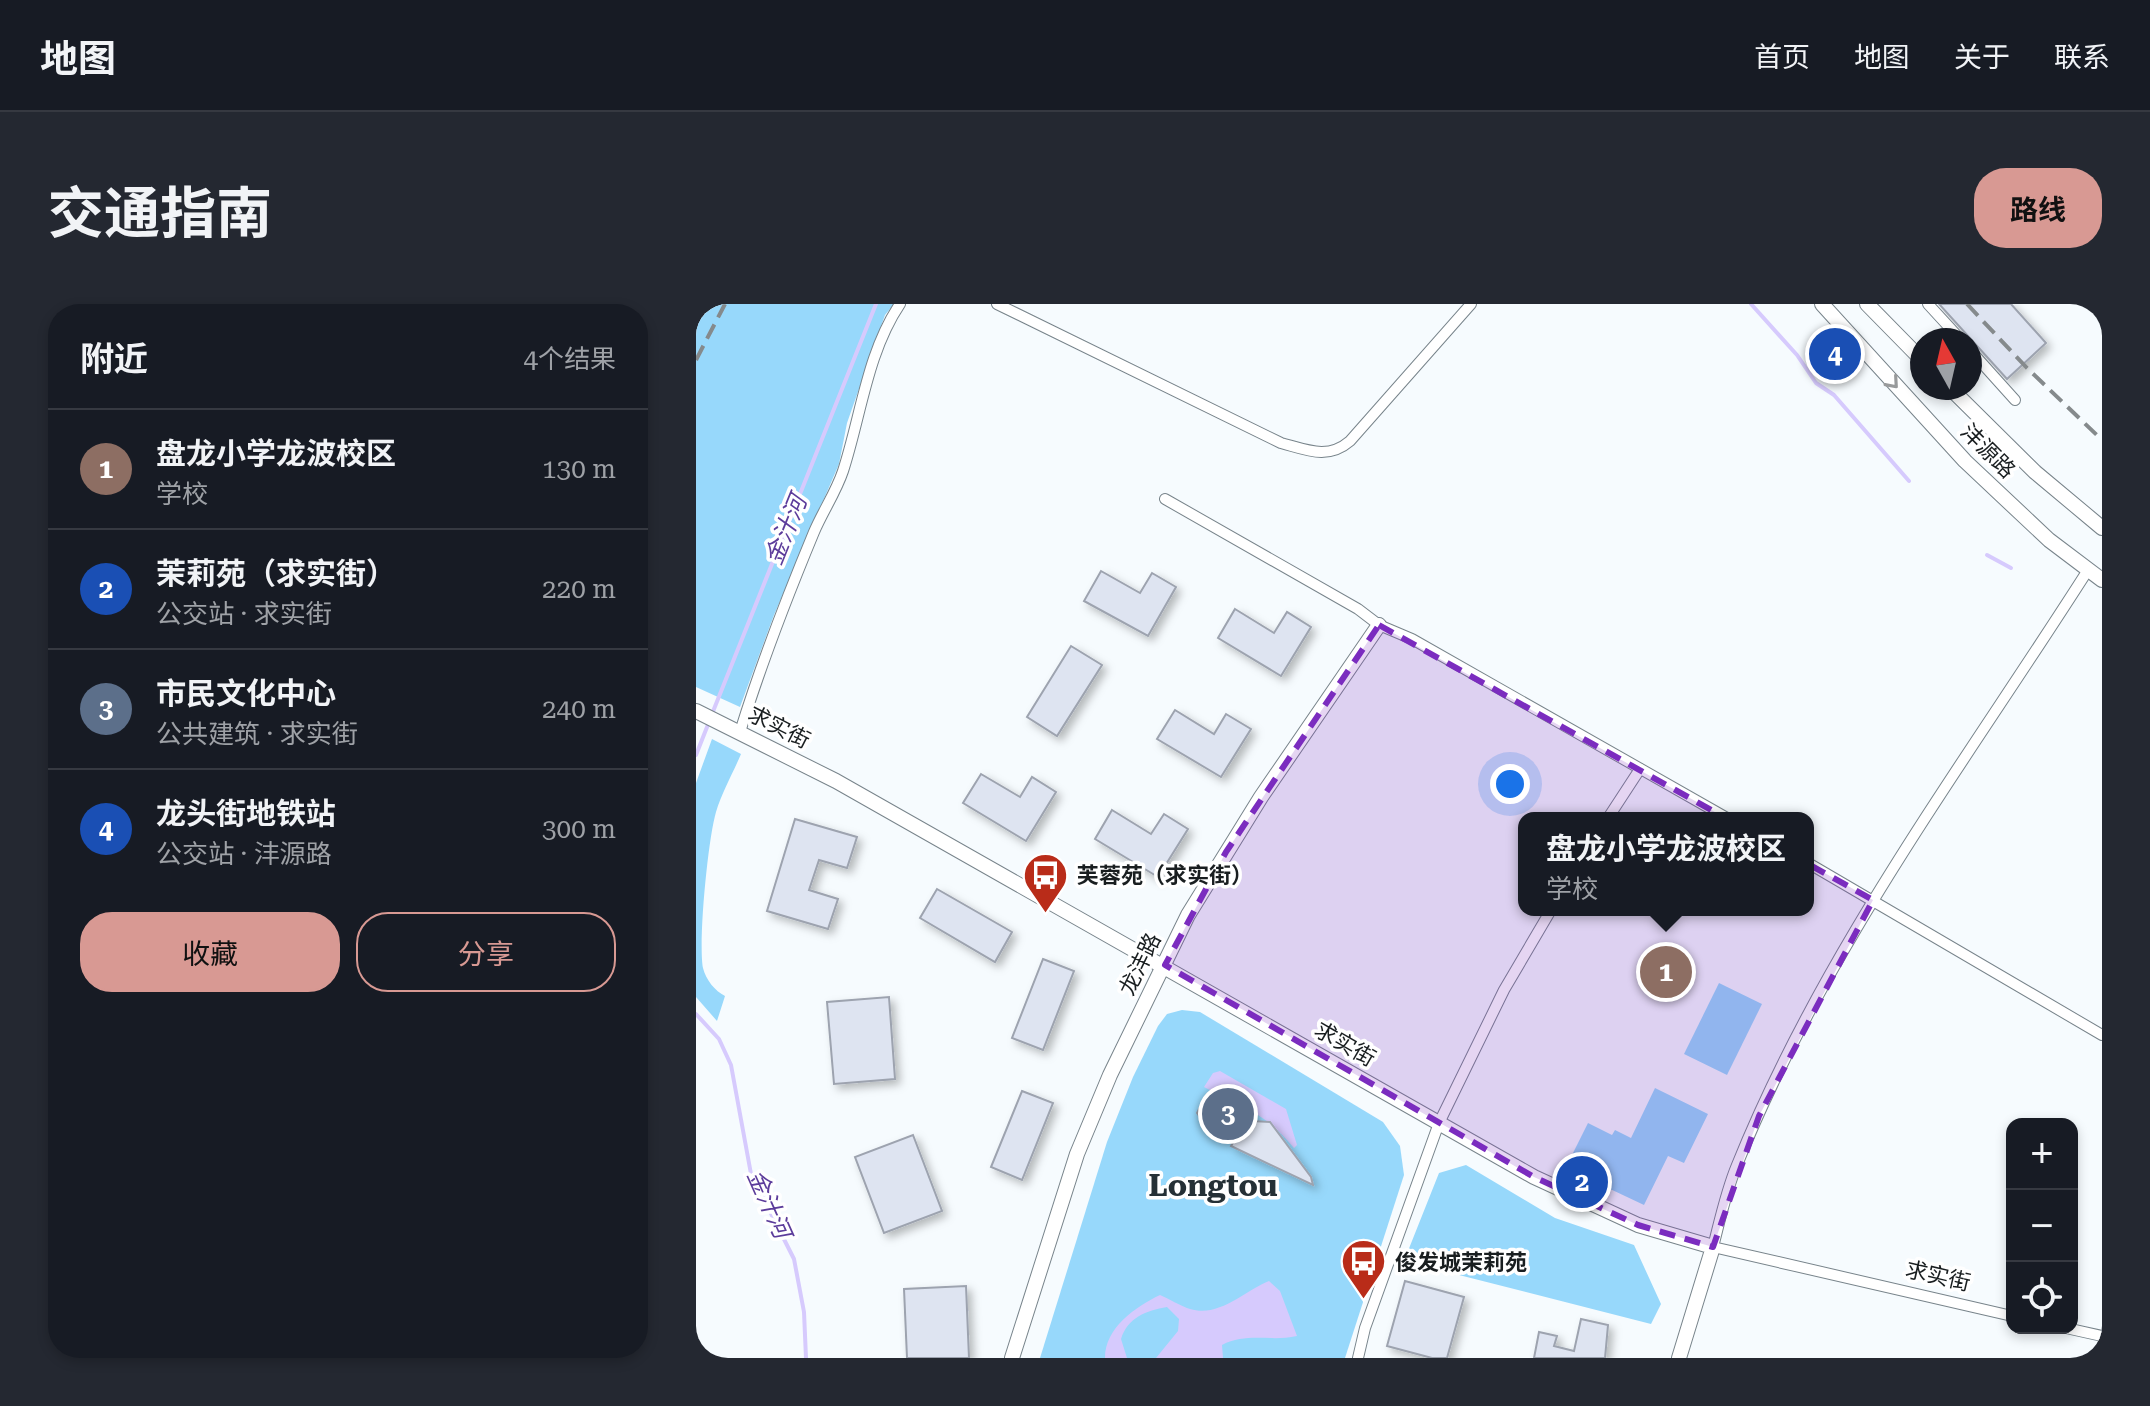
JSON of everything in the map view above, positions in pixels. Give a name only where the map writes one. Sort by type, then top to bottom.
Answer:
[{"type":"street","points":[[735,730],[815,530],[843,471],[851,432],[878,350],[900,304]]},
{"type":"street","points":[[997,304],[1281,443],[1320,454],[1339,451],[1350,441],[1471,304]]},
{"type":"street","name":"沣源路","points":[[1822,304],[1965,461],[2049,540],[2102,580]]},
{"type":"street","points":[[1867,304],[1910,348]]},
{"type":"street","points":[[1928,304],[1950,328]]},
{"type":"street","points":[[1982,363],[2015,400]]},
{"type":"street","name":"沣源路","points":[[1962,400],[2035,472],[2100,523]]},
{"type":"street","points":[[1165,499],[1358,609],[1379,625],[1412,639],[1716,812]]},
{"type":"street","points":[[1679,1358],[1736,1167],[1759,1116],[1873,900],[2088,570]]},
{"type":"street","name":"龙沣路","points":[[1012,1358],[1077,1154],[1110,1075],[1188,915],[1226,852],[1379,625]]},
{"type":"street","name":"求实街","points":[[696,711],[836,781],[1580,1200],[1638,1225],[1713,1247],[2006,1315]]},
{"type":"street","points":[[1612,812],[1640,769]]},
{"type":"street","points":[[1814,866],[2027,994],[2102,1035]]},
{"type":"street","points":[[1358,1358],[1365,1328],[1439,1123],[1504,990],[1547,916]]},
{"type":"street","points":[[2078,1331],[2102,1336]]},
{"type":"highlighted area","points":[[1379,625],[1873,900],[1759,1116],[1713,1247],[1638,1225],[1534,1177],[1165,965],[1226,852]]},
{"type":"shaded area","points":[[696,304],[894,304],[885,315],[847,423],[839,464],[774,615],[740,707],[696,687]]},
{"type":"shaded area","points":[[712,739],[741,754],[716,812],[705,890],[703,968],[711,985],[725,996],[717,1021],[696,997],[696,783]]},
{"type":"shaded area","points":[[1719,983],[1762,1004],[1727,1075],[1684,1054]]},
{"type":"shaded area","points":[[1182,1010],[1200,1012],[1383,1122],[1400,1146],[1404,1175],[1345,1358],[1040,1358],[1107,1142],[1133,1077],[1158,1026],[1167,1014]]},
{"type":"shaded area","points":[[1220,1071],[1286,1109],[1297,1145],[1294,1148],[1263,1119],[1204,1087],[1213,1073]]},
{"type":"shaded area","points":[[1655,1088],[1708,1114],[1684,1163],[1668,1156],[1644,1205],[1591,1180],[1594,1173],[1569,1161],[1588,1123],[1612,1135],[1615,1130],[1631,1138]]},
{"type":"shaded area","points":[[1466,1165],[1555,1218],[1634,1245],[1661,1304],[1651,1324],[1404,1261],[1439,1173]]},
{"type":"shaded area","points":[[1269,1281],[1280,1291],[1297,1336],[1231,1341],[1222,1345],[1223,1358],[1156,1358],[1178,1331],[1179,1319],[1167,1307],[1145,1313],[1128,1325],[1121,1339],[1127,1358],[1105,1358],[1106,1347],[1116,1328],[1132,1312],[1160,1295],[1190,1309],[1211,1310]]},
{"type":"building","points":[[1939,304],[2011,304],[2046,343],[2007,379],[1982,351],[1982,328],[1961,328]]},
{"type":"building","points":[[1101,571],[1140,593],[1152,573],[1176,587],[1148,636],[1084,601]]},
{"type":"building","points":[[1235,609],[1274,633],[1287,612],[1311,627],[1281,676],[1218,638]]},
{"type":"building","points":[[1071,646],[1102,665],[1057,736],[1027,717]]},
{"type":"building","points":[[1175,710],[1214,734],[1226,714],[1251,729],[1221,777],[1157,739]]},
{"type":"building","points":[[981,774],[1020,797],[1032,777],[1056,792],[1026,841],[963,803]]},
{"type":"building","points":[[1112,810],[1151,834],[1164,814],[1188,829],[1158,877],[1095,839]]},
{"type":"building","points":[[795,819],[857,837],[847,868],[819,860],[809,890],[838,899],[828,929],[767,911]]},
{"type":"building","points":[[937,889],[1012,932],[995,962],[920,918]]},
{"type":"building","points":[[1043,959],[1074,971],[1043,1050],[1012,1038]]},
{"type":"building","points":[[889,997],[895,1079],[834,1084],[827,1002]]},
{"type":"building","points":[[1022,1091],[1053,1103],[1022,1180],[991,1167]]},
{"type":"building","points":[[1213,1093],[1249,1113],[1253,1121],[1270,1122],[1311,1177],[1313,1185],[1231,1146],[1237,1136],[1204,1123],[1197,1113],[1207,1094]]},
{"type":"building","points":[[913,1135],[942,1211],[884,1233],[855,1157]]},
{"type":"building","points":[[1405,1281],[1464,1297],[1447,1358],[1432,1358],[1387,1346]]},
{"type":"building","points":[[966,1286],[969,1358],[907,1358],[904,1289]]},
{"type":"building","points":[[1581,1319],[1608,1325],[1605,1358],[1534,1358],[1539,1332],[1557,1336],[1554,1346],[1574,1351]]},
{"type":"waterway","name":"金汁河","points":[[712,714],[876,304]]},
{"type":"waterway","points":[[1751,304],[1797,355],[1816,383],[1834,395],[1909,481]]},
{"type":"waterway","points":[[1987,555],[2011,568]]},
{"type":"waterway","name":"金汁河","points":[[696,755],[709,722]]},
{"type":"waterway","name":"金汁河","points":[[696,1014],[719,1039],[731,1065],[751,1174],[794,1259],[804,1312],[806,1358]]},
{"type":"railway","points":[[696,360],[725,304]]},
{"type":"railway","points":[[1967,304],[2027,368],[2102,440]]},
{"type":"place","name":"龙头街地铁站","points":[[1835,354]]},
{"type":"place","name":"芙蓉苑（求实街）","points":[[1046,914]]},
{"type":"place","name":"盘龙小学龙波校区","points":[[1666,972]]},
{"type":"place","name":"市民文化中心","points":[[1228,1114]]},
{"type":"place","name":"茉莉苑（求实街）","points":[[1582,1182]]},
{"type":"place","name":"俊发城茉莉苑","points":[[1364,1301]]},
{"type":"district","name":"Longtou","points":[[1213,1185]]}]
